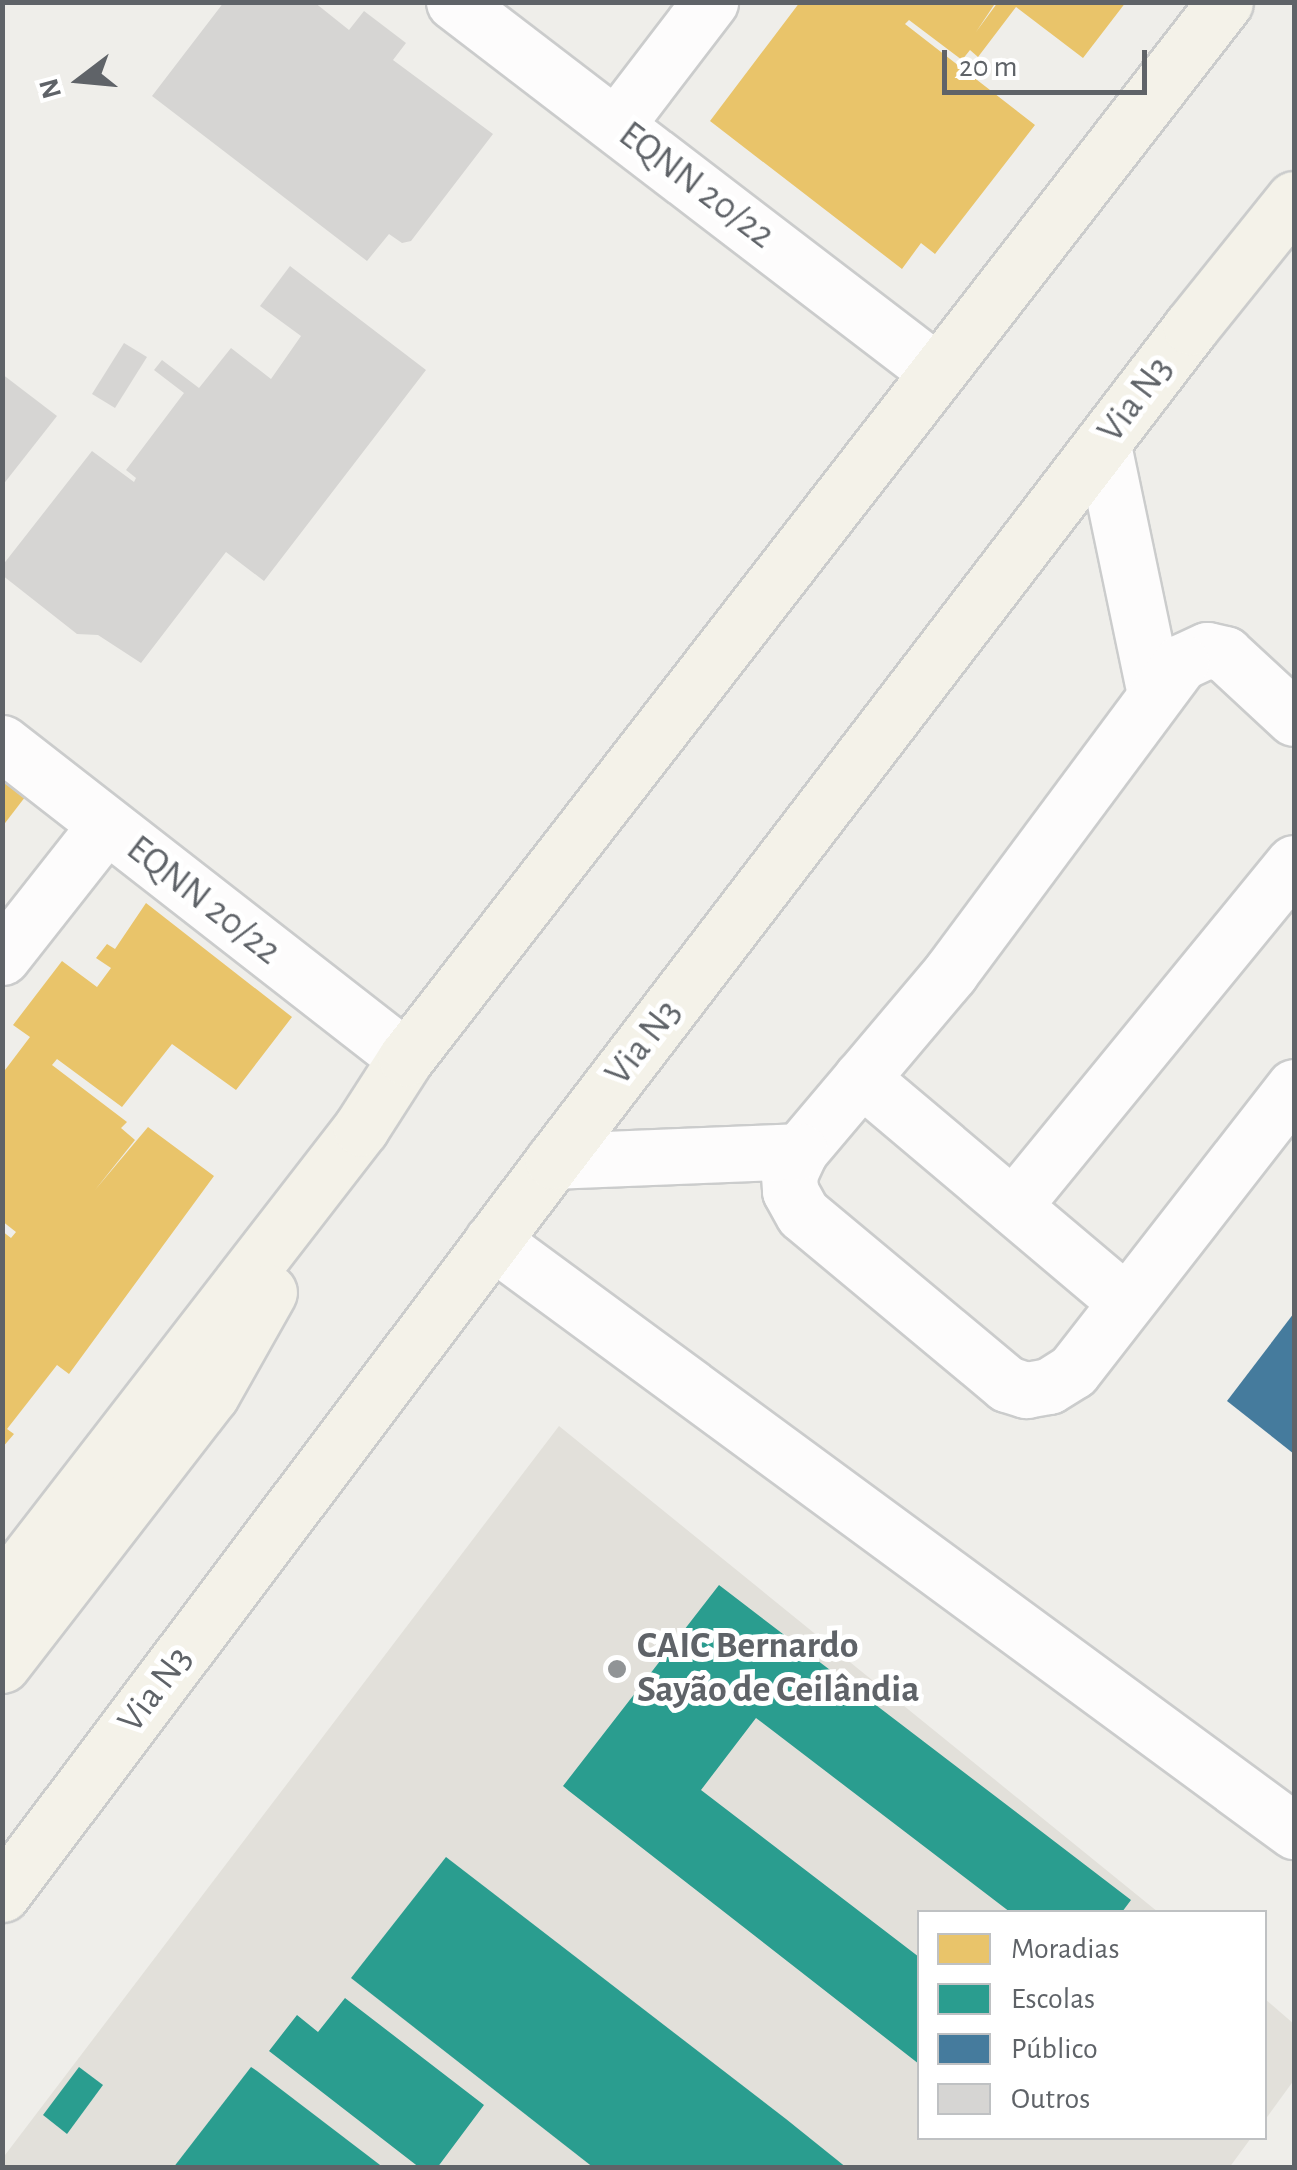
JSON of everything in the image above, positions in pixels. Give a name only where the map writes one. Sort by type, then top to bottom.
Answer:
[{"type":"main road","points":[[2,1665],[211,1396],[361,1128],[406,1058],[1225,2]]},
{"type":"main road","name":"Via N3","points":[[10,1880],[552,1161],[1294,199]]},
{"type":"main road","points":[[2,1592],[361,1128]]},
{"type":"street","name":"EQNN 20/22","points":[[454,2],[936,371]]},
{"type":"street","points":[[616,125],[710,2]]},
{"type":"street","points":[[1102,445],[1168,678]]},
{"type":"street","points":[[1294,718],[1225,654],[1207,650],[1168,678],[950,972],[800,1152],[789,1175],[790,1191],[803,1214],[1007,1384],[1026,1390],[1049,1386],[1073,1371],[1294,1086]]},
{"type":"street","name":"EQNN 20/22","points":[[2,743],[406,1058]]},
{"type":"street","points":[[2,957],[106,825]]},
{"type":"street","points":[[1013,1206],[1294,863]]},
{"type":"street","points":[[861,1078],[1126,1302]]},
{"type":"street","points":[[552,1161],[800,1152]]},
{"type":"street","points":[[492,1241],[1294,1831]]},
{"type":"shaded area","name":"CAIC Bernardo Sayão de Ceilândia","points":[[559,1426],[1156,1910],[917,1910],[917,2140],[1250,2140],[1229,2168],[3,2168],[2,2159]]},
{"type":"shaded area","points":[[1267,2001],[1294,2024],[1294,2080],[1267,2117]]},
{"type":"building: Moradias","points":[[800,2],[996,2],[976,32],[998,2],[1126,2],[1083,58],[1016,7],[978,57],[970,50],[962,60],[909,20],[905,24],[1035,125],[935,254],[921,243],[902,269],[710,121]]},
{"type":"building: Moradias","points":[[2,766],[32,788],[2,827]]},
{"type":"building: Moradias","points":[[146,903],[292,1017],[236,1090],[172,1044],[122,1107],[57,1059],[52,1065],[127,1122],[121,1128],[135,1140],[95,1190],[148,1127],[214,1176],[69,1374],[57,1365],[7,1429],[14,1434],[2,1448],[2,1231],[11,1238],[16,1232],[2,1221],[2,1074],[30,1037],[13,1025],[62,961],[97,987],[111,968],[96,958],[107,944],[115,949]]},
{"type":"building: Escolas","points":[[719,1585],[1131,1900],[1124,1910],[1007,1910],[756,1718],[701,1790],[917,1955],[917,2062],[563,1786]]},
{"type":"building: Escolas","points":[[446,1857],[847,2168],[594,2168],[351,1978]]},
{"type":"building: Escolas","points":[[345,1998],[484,2105],[437,2168],[420,2168],[269,2051],[297,2015],[318,2032]]},
{"type":"building: Escolas","points":[[79,2067],[103,2085],[67,2134],[43,2115]]},
{"type":"building: Escolas","points":[[251,2067],[257,2071],[384,2168],[173,2168]]},
{"type":"building: Público","points":[[1294,1313],[1294,1454],[1227,1401]]},
{"type":"building: Outros","points":[[224,2],[314,2],[349,30],[364,11],[406,43],[393,60],[493,134],[411,241],[402,243],[389,234],[367,261],[152,96]]},
{"type":"building: Outros","points":[[290,266],[426,370],[264,581],[226,552],[141,663],[98,635],[77,634],[2,575],[2,566],[92,451],[134,482],[136,478],[126,470],[184,393],[154,370],[162,360],[199,388],[231,348],[271,379],[301,336],[260,306]]},
{"type":"building: Outros","points":[[124,343],[147,357],[115,408],[92,394]]},
{"type":"building: Outros","points":[[2,374],[57,416],[2,486]]},
{"type":"place","name":"CAIC Bernardo Sayão de Ceilândia","points":[[617,1669]]}]
